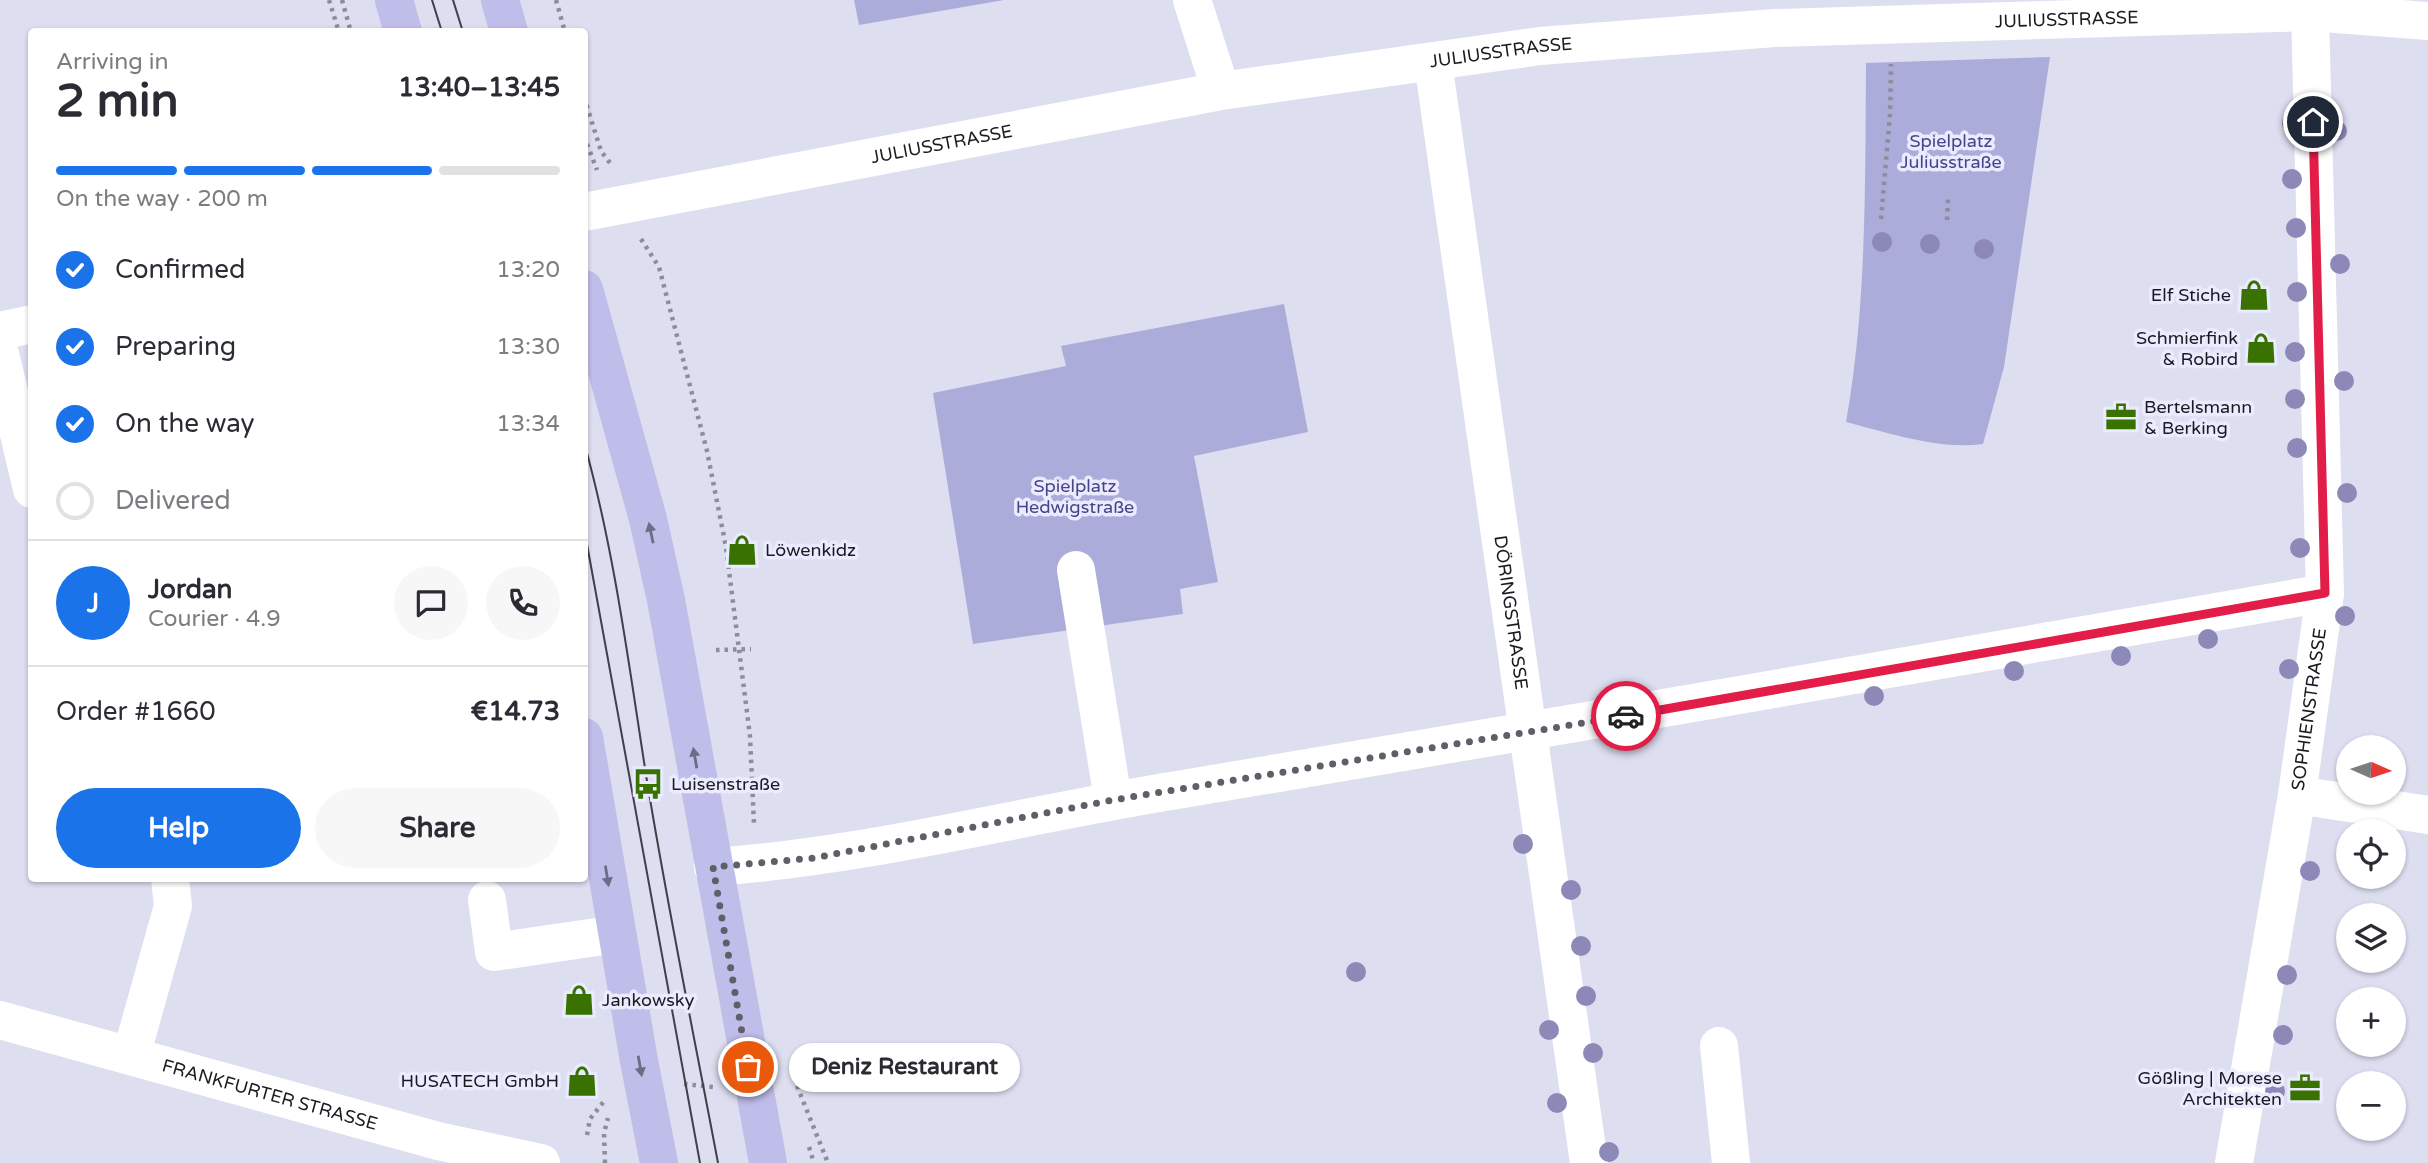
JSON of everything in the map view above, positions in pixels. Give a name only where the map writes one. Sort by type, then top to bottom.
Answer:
[{"type":"main road","points":[[394,0],[402,28]]},
{"type":"main road","points":[[500,0],[508,28]]},
{"type":"main road","points":[[588,304],[651,532],[682,685],[768,1163]]},
{"type":"main road","points":[[588,784],[592,832],[617,934],[659,1163]]},
{"type":"street","points":[[1192,0],[1221,91]]},
{"type":"street","name":"JULIUSSTRASSE","points":[[601,209],[1221,91],[1539,46],[1775,28],[2308,6],[2428,22]]},
{"type":"street","name":"SOPHIENSTRASSE","points":[[2234,1163],[2297,795],[2325,593],[2308,6]]},
{"type":"street","name":"DÖRINGSTRASSE","points":[[1433,62],[1589,1163]]},
{"type":"street","points":[[0,331],[28,325]]},
{"type":"street","points":[[0,355],[28,472]]},
{"type":"street","points":[[1076,570],[1113,800]]},
{"type":"street","points":[[713,867],[814,858],[1113,800],[1529,733],[2325,593]]},
{"type":"street","points":[[2297,795],[2428,815]]},
{"type":"street","points":[[131,1056],[173,906],[170,882]]},
{"type":"street","points":[[487,900],[494,952],[617,934]]},
{"type":"street","name":"FRANKFURTER STRASSE","points":[[0,1020],[438,1141],[541,1163]]},
{"type":"street","points":[[1719,1046],[1731,1163]]},
{"type":"path","points":[[329,0],[337,28]]},
{"type":"path","points":[[342,0],[350,28]]},
{"type":"path","points":[[556,0],[564,28]]},
{"type":"path","points":[[1881,219],[1890,115],[1891,56]]},
{"type":"path","points":[[588,110],[601,151],[610,163]]},
{"type":"path","points":[[588,148],[594,165],[601,209],[659,267],[706,451],[741,649],[752,783],[754,864]]},
{"type":"path","points":[[1947,220],[1948,199]]},
{"type":"path","points":[[708,651],[751,649]]},
{"type":"path","points":[[752,783],[764,784]]},
{"type":"path","points":[[677,1083],[724,1087]]},
{"type":"path","points":[[587,1135],[590,1119],[602,1107],[606,1098],[606,1088]]},
{"type":"path","points":[[807,1143],[814,1163]]},
{"type":"green space","points":[[854,0],[1004,0],[859,25]]},
{"type":"green space","name":"Spielplatz Juliusstraße","points":[[2050,57],[2004,367],[1983,444],[1932,443],[1846,422],[1861,288],[1866,63]]},
{"type":"green space","name":"Spielplatz Hedwigstraße","points":[[1284,304],[1308,432],[1194,456],[1218,582],[1180,589],[1183,614],[973,644],[933,393],[1066,366],[1061,346]]},
{"type":"tram line","points":[[432,0],[441,28]]},
{"type":"tram line","points":[[453,0],[462,28]]},
{"type":"tram line","points":[[588,457],[613,568],[655,829],[718,1163]]},
{"type":"tram line","points":[[588,550],[700,1163]]},
{"type":"way so far","points":[[748,1067],[713,867],[814,858],[1113,800],[1626,716]]},
{"type":"place","name":"Elf Stiche","points":[[2254,295]]},
{"type":"place","name":"Schmierfink & Robird","points":[[2261,348]]},
{"type":"place","name":"Bertelsmann & Berking","points":[[2121,417]]},
{"type":"place","name":"Löwenkidz","points":[[742,550]]},
{"type":"place","name":"Luisenstraße","points":[[648,784]]},
{"type":"place","name":"Jankowsky","points":[[579,1000]]},
{"type":"place","name":"Deniz Restaurant","points":[[748,1067]]},
{"type":"place","name":"HUSATECH GmbH","points":[[582,1081]]},
{"type":"place","name":"Gößling | Morese Architekten","points":[[2305,1088]]},
{"type":"route","points":[[1626,716],[2325,593],[2313,122]]}]
